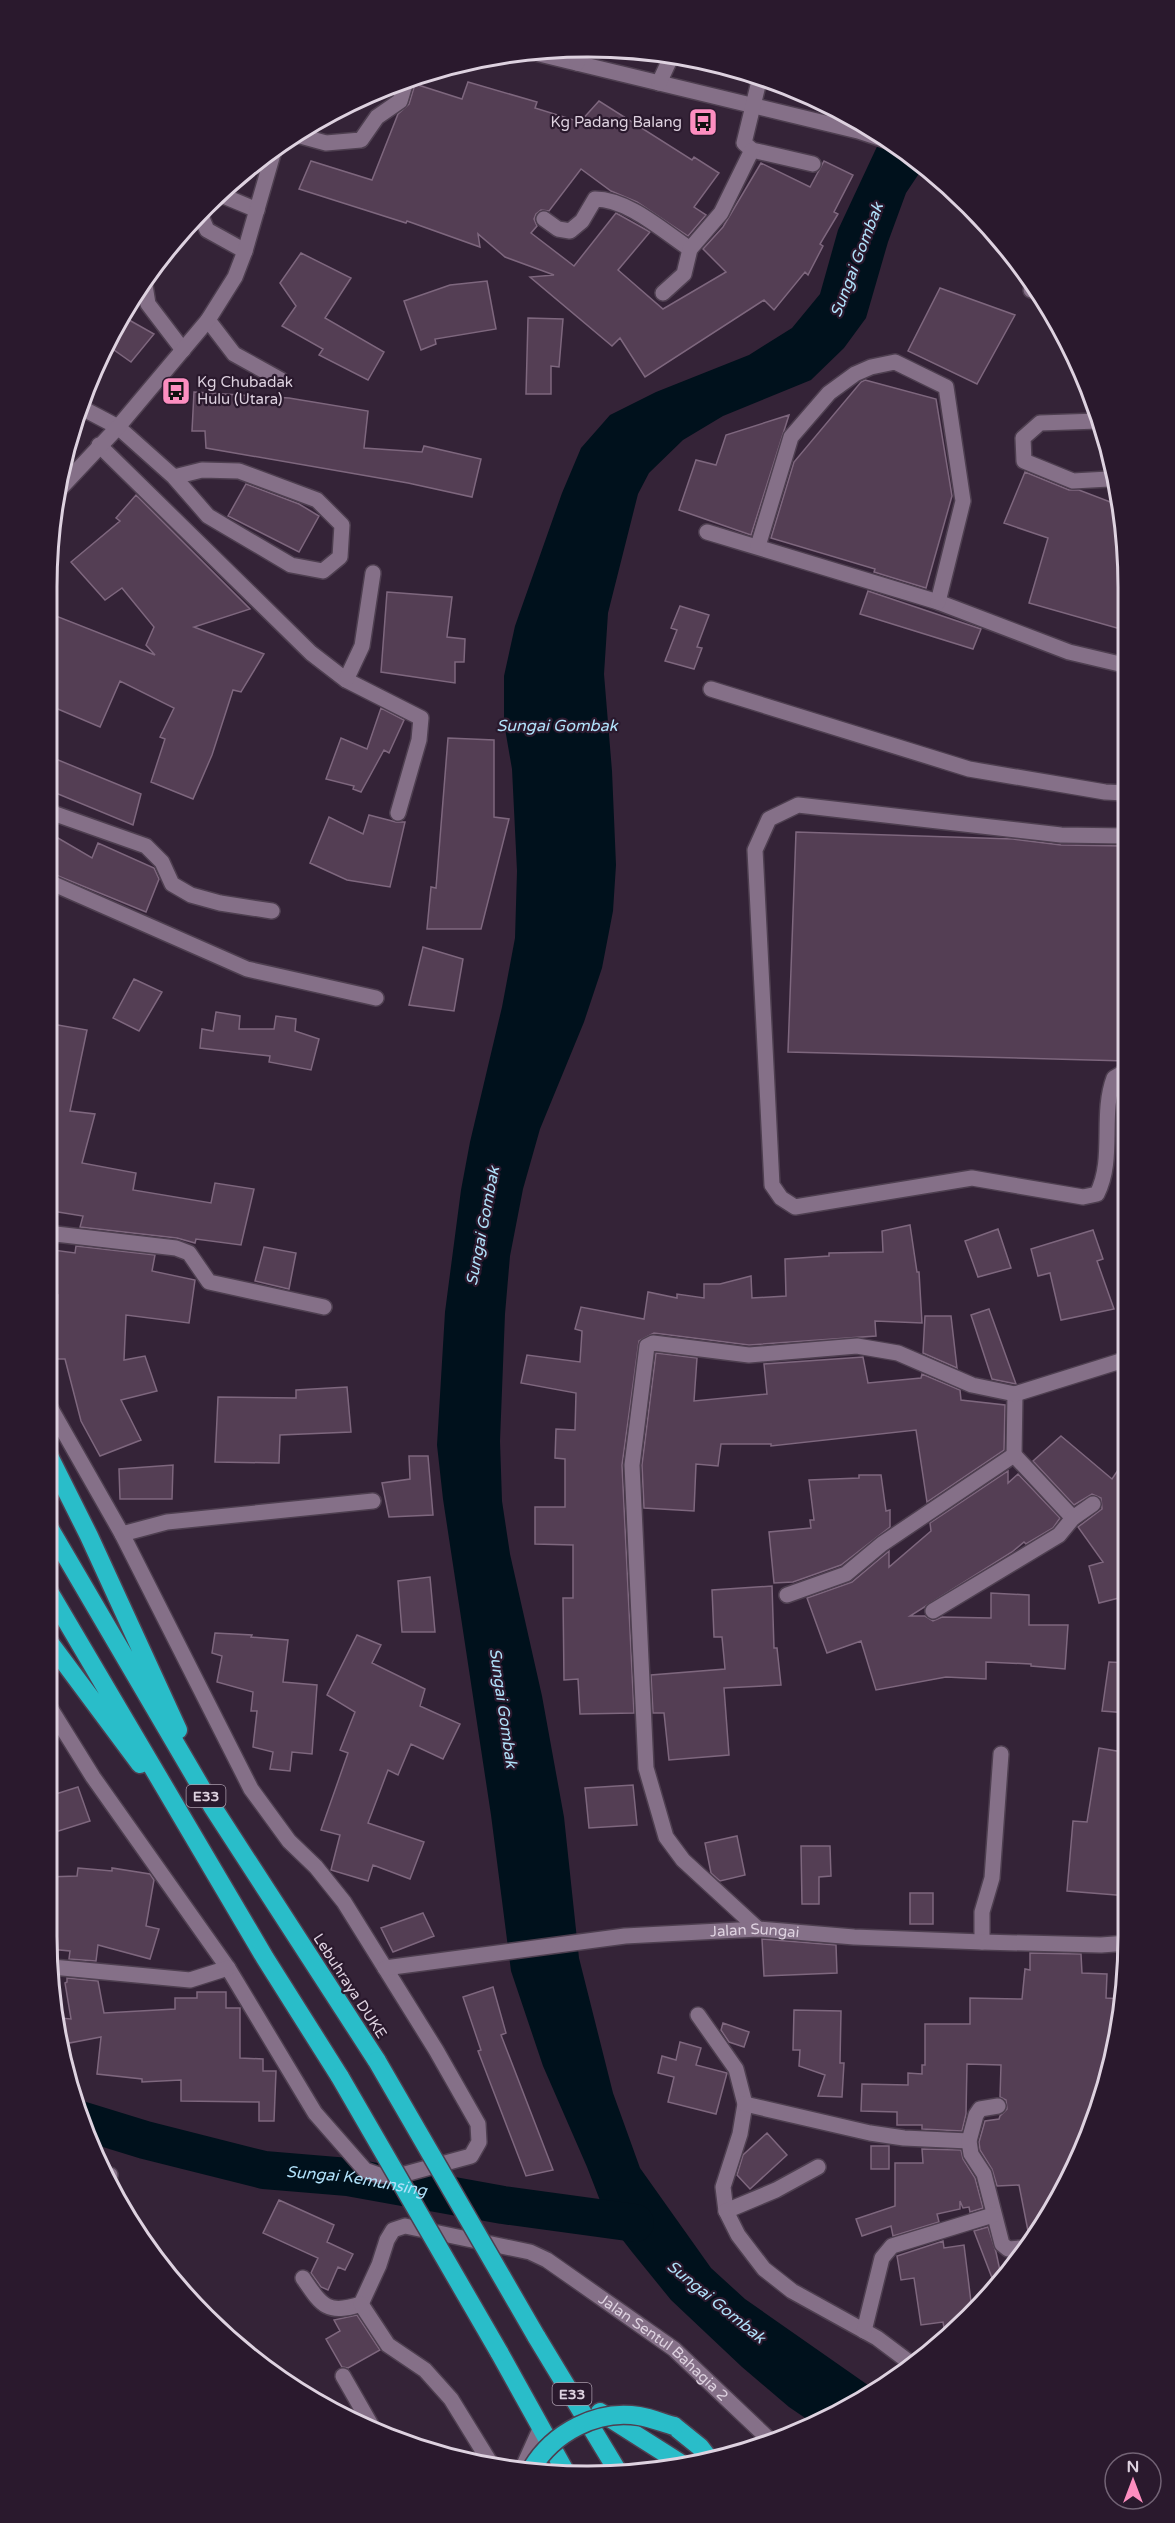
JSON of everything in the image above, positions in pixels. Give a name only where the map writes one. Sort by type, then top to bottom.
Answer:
[{"type":"highway","points":[[57,1473],[89,1536],[212,1806]]},
{"type":"highway","name":"Lebuhraya DUKE","points":[[57,1543],[212,1806],[377,2061],[536,2336],[614,2465]]},
{"type":"highway","name":"E33","points":[[57,1606],[265,1958],[339,2078],[499,2352],[562,2465]]},
{"type":"highway","points":[[57,1654],[194,1836]]},
{"type":"highway","points":[[575,2399],[638,2434],[674,2459]]},
{"type":"highway","points":[[535,2463],[545,2449],[564,2434],[612,2415],[639,2416],[674,2426],[704,2453]]},
{"type":"street","points":[[578,63],[579,57]]},
{"type":"street","points":[[556,58],[855,129]]},
{"type":"street","points":[[659,83],[668,64]]},
{"type":"street","points":[[758,85],[744,143],[752,150],[813,164]]},
{"type":"street","points":[[306,138],[326,143],[361,140],[377,117],[400,101],[403,90]]},
{"type":"street","points":[[663,293],[684,274],[690,249],[721,213],[752,150]]},
{"type":"street","points":[[68,480],[118,427],[208,320],[235,277],[245,251],[270,163]]},
{"type":"street","points":[[228,198],[257,210]]},
{"type":"street","points":[[544,219],[558,229],[570,231],[582,221],[595,199],[608,199],[622,204],[690,249]]},
{"type":"street","points":[[203,222],[207,230],[245,251]]},
{"type":"street","points":[[146,293],[148,304],[183,350]]},
{"type":"street","points":[[208,320],[234,354],[281,380]]},
{"type":"street","points":[[758,546],[791,437],[829,393],[855,374],[872,367],[895,363],[946,387],[963,501],[938,602]]},
{"type":"street","points":[[87,411],[118,427],[174,477],[208,516],[291,565],[323,571],[340,556],[342,525],[317,500],[239,471],[202,470],[174,477]]},
{"type":"street","points":[[1091,421],[1040,423],[1023,438],[1024,461],[1073,480],[1107,479]]},
{"type":"street","points":[[99,445],[311,653],[346,680],[421,718],[419,740],[398,813]]},
{"type":"street","points":[[707,532],[938,602],[1069,652],[1118,664]]},
{"type":"street","points":[[346,680],[362,646],[373,573]]},
{"type":"street","points":[[711,689],[969,769],[1118,793]]},
{"type":"street","points":[[1118,836],[1061,835],[798,805],[769,819],[755,850],[772,1185],[781,1198],[795,1207],[972,1178],[1083,1197],[1097,1194],[1104,1180],[1108,1093],[1114,1078],[1118,1076]]},
{"type":"street","points":[[57,815],[146,846],[162,862],[172,884],[191,895],[220,903],[272,911]]},
{"type":"street","points":[[57,885],[247,969],[376,998]]},
{"type":"street","points":[[57,1234],[176,1248],[189,1253],[209,1282],[324,1307]]},
{"type":"street","points":[[758,1929],[683,1860],[666,1837],[646,1768],[632,1465],[647,1346],[653,1343],[749,1354],[857,1346],[898,1353],[972,1385],[1015,1394],[1118,1362]]},
{"type":"street","points":[[1015,1394],[1014,1455],[1073,1518]]},
{"type":"street","points":[[57,1421],[122,1534],[251,1789],[289,1841],[316,1867],[344,1902],[436,2050],[478,2124],[478,2142],[471,2156],[405,2175],[379,2175],[365,2170],[315,2113],[228,1968],[93,1777],[57,1720]]},
{"type":"street","points":[[787,1595],[846,1574],[882,1544],[1014,1455]]},
{"type":"street","points":[[122,1534],[167,1522],[373,1501]]},
{"type":"street","points":[[933,1611],[1059,1535],[1073,1518],[1093,1504]]},
{"type":"street","points":[[982,1942],[982,1912],[992,1878],[1001,1754]]},
{"type":"street","name":"Jalan Sungai","points":[[385,1968],[625,1936],[758,1929],[854,1937],[1118,1944]]},
{"type":"street","points":[[58,1968],[190,1980],[228,1968]]},
{"type":"street","points":[[698,2015],[736,2069],[744,2104],[740,2134],[723,2187],[726,2211],[738,2235],[764,2269],[792,2292],[864,2331],[905,2359]]},
{"type":"street","points":[[744,2104],[870,2133],[904,2138],[969,2141]]},
{"type":"street","points":[[998,2106],[980,2109],[976,2115],[969,2141],[971,2154],[984,2174],[1002,2244],[1008,2249],[1015,2248]]},
{"type":"street","points":[[726,2211],[776,2190],[818,2167]]},
{"type":"street","points":[[864,2331],[882,2258],[892,2246],[993,2215]]},
{"type":"street","name":"Jalan Sentul Bahagia 2","points":[[361,2304],[379,2265],[387,2240],[393,2230],[405,2226],[530,2252],[547,2260],[674,2349],[765,2435]]},
{"type":"street","points":[[303,2278],[327,2306],[343,2310],[361,2304],[388,2345],[425,2370],[451,2399],[486,2456]]},
{"type":"street","points":[[343,2376],[368,2418]]},
{"type":"street","points":[[526,2462],[541,2427]]},
{"type":"water","name":"Sungai Gombak","points":[[878,144],[919,174],[906,193],[888,242],[866,318],[844,348],[811,380],[723,416],[683,440],[649,473],[638,494],[608,613],[604,674],[612,771],[616,865],[613,911],[602,968],[584,1022],[540,1129],[523,1189],[510,1256],[505,1314],[500,1441],[502,1501],[510,1554],[542,1696],[564,1817],[579,1958],[613,2093],[640,2168],[711,2268],[745,2299],[868,2385],[806,2419],[742,2367],[671,2300],[608,2221],[543,2066],[511,1971],[491,1815],[443,1499],[437,1445],[445,1312],[461,1190],[515,938],[517,871],[512,769],[504,723],[504,676],[515,626],[562,493],[581,448],[610,415],[656,392],[749,355],[792,328],[820,294],[838,230]]},
{"type":"building","points":[[468,82],[537,102],[535,108],[580,122],[599,101],[692,160],[694,157],[719,173],[694,207],[706,215],[688,236],[637,202],[611,191],[581,169],[549,211],[541,210],[536,214],[534,219],[537,226],[531,233],[574,266],[616,213],[650,232],[618,270],[663,309],[726,272],[703,249],[723,227],[761,163],[810,187],[824,161],[853,175],[834,212],[838,214],[820,244],[823,246],[808,275],[805,272],[774,310],[764,300],[645,377],[620,338],[612,346],[530,277],[554,275],[505,257],[478,234],[480,247],[407,221],[406,223],[299,189],[311,161],[372,180],[398,114],[409,104],[414,86],[418,85],[462,99]]},
{"type":"building","points":[[301,253],[351,278],[325,318],[384,352],[368,380],[319,355],[323,349],[282,326],[296,306],[280,283]]},
{"type":"building","points":[[487,281],[496,329],[435,339],[436,344],[421,350],[404,301],[450,285]]},
{"type":"building","points":[[940,288],[1015,315],[977,384],[908,351]]},
{"type":"building","points":[[528,318],[563,319],[559,367],[551,366],[551,394],[526,394]]},
{"type":"building","points":[[129,320],[154,334],[131,362],[114,350]]},
{"type":"building","points":[[865,380],[936,399],[952,496],[926,588],[874,572],[875,569],[771,538],[794,462]]},
{"type":"building","points":[[194,392],[289,398],[368,411],[364,448],[422,452],[424,446],[481,459],[472,497],[408,483],[206,448],[205,431],[192,431]]},
{"type":"building","points":[[789,415],[751,535],[679,510],[696,460],[716,465],[726,435]]},
{"type":"building","points":[[1025,472],[1069,490],[1079,490],[1111,502],[1117,553],[1118,628],[1029,603],[1048,538],[1004,523]]},
{"type":"building","points":[[246,484],[299,504],[319,516],[299,552],[228,516]]},
{"type":"building","points":[[136,495],[250,609],[194,627],[264,654],[241,692],[233,690],[212,755],[193,799],[151,782],[165,739],[160,737],[174,708],[120,681],[100,727],[57,709],[57,616],[155,655],[146,645],[154,627],[122,588],[105,600],[71,562],[120,521],[116,518]]},
{"type":"building","points":[[868,591],[981,629],[973,649],[860,614]]},
{"type":"building","points":[[387,592],[452,597],[447,637],[465,639],[464,662],[455,662],[455,683],[381,672]]},
{"type":"building","points":[[680,606],[709,615],[697,647],[702,648],[694,669],[665,661],[677,630],[671,628]]},
{"type":"building","points":[[381,708],[404,720],[389,753],[384,750],[361,792],[353,789],[354,786],[326,779],[341,738],[367,749]]},
{"type":"building","points":[[448,738],[494,740],[494,817],[509,819],[481,929],[427,929],[431,887],[436,888]]},
{"type":"building","points":[[57,760],[141,794],[133,825],[57,794]]},
{"type":"building","points":[[369,815],[405,822],[390,887],[347,880],[310,863],[329,817],[363,834]]},
{"type":"building","points":[[796,832],[1013,839],[1061,845],[1118,846],[1118,1061],[788,1052]]},
{"type":"building","points":[[57,837],[92,858],[98,843],[154,868],[159,879],[146,912],[57,876]]},
{"type":"building","points":[[423,947],[463,959],[454,1011],[409,1005]]},
{"type":"building","points":[[134,979],[162,992],[139,1031],[113,1018]]},
{"type":"building","points":[[216,1012],[240,1016],[239,1029],[274,1029],[276,1016],[296,1019],[295,1031],[319,1039],[311,1070],[269,1062],[270,1056],[200,1048],[202,1029],[213,1031]]},
{"type":"building","points":[[57,1025],[87,1030],[70,1111],[95,1114],[82,1163],[136,1173],[133,1190],[211,1203],[215,1183],[254,1189],[241,1245],[196,1239],[195,1243],[177,1238],[80,1227],[83,1216],[57,1212]]},
{"type":"building","points":[[910,1225],[917,1272],[919,1272],[922,1323],[875,1321],[876,1336],[749,1345],[654,1333],[639,1341],[622,1465],[634,1713],[580,1714],[578,1679],[564,1680],[563,1598],[573,1598],[573,1545],[535,1544],[535,1507],[565,1507],[565,1459],[555,1458],[556,1429],[575,1430],[576,1393],[521,1383],[527,1355],[580,1362],[582,1331],[575,1329],[581,1307],[644,1319],[648,1292],[677,1298],[677,1294],[704,1298],[704,1284],[720,1284],[751,1276],[752,1298],[786,1296],[785,1259],[829,1256],[829,1253],[883,1252],[882,1231]]},
{"type":"building","points":[[998,1229],[1011,1268],[978,1277],[965,1241]]},
{"type":"building","points":[[1093,1230],[1103,1259],[1097,1261],[1114,1309],[1061,1320],[1050,1273],[1038,1276],[1031,1249]]},
{"type":"building","points":[[76,1246],[155,1255],[152,1271],[195,1280],[189,1323],[126,1315],[124,1360],[145,1356],[157,1391],[121,1400],[141,1440],[100,1456],[81,1421],[65,1359],[57,1359],[57,1251],[75,1253]]},
{"type":"building","points":[[264,1247],[296,1253],[289,1289],[255,1281]]},
{"type":"building","points":[[989,1309],[1016,1384],[992,1379],[971,1315]]},
{"type":"building","points":[[925,1316],[951,1316],[957,1368],[923,1353]]},
{"type":"building","points":[[656,1353],[697,1358],[694,1401],[767,1394],[764,1364],[863,1357],[868,1383],[921,1378],[922,1374],[960,1390],[961,1400],[1005,1405],[1004,1450],[927,1502],[916,1430],[771,1446],[771,1444],[721,1444],[718,1466],[696,1464],[694,1511],[644,1508],[642,1465]]},
{"type":"building","points":[[347,1387],[351,1432],[280,1435],[279,1463],[215,1462],[218,1397],[296,1398],[296,1390]]},
{"type":"building","points":[[1061,1436],[1112,1479],[1118,1470],[1118,1598],[1099,1603],[1089,1566],[1103,1562],[1078,1527],[1102,1509],[1101,1498],[1092,1494],[1074,1505],[1033,1461]]},
{"type":"building","points":[[409,1456],[428,1456],[433,1515],[389,1517],[382,1483],[410,1479]]},
{"type":"building","points":[[173,1465],[172,1499],[120,1499],[119,1469]]},
{"type":"building","points":[[1008,1471],[1008,1483],[1018,1474],[1060,1518],[1053,1528],[1026,1544],[1024,1542],[1012,1552],[910,1616],[925,1616],[933,1621],[942,1617],[991,1618],[991,1593],[1029,1595],[1029,1625],[1068,1625],[1065,1669],[1031,1666],[1031,1664],[986,1662],[986,1679],[946,1677],[876,1690],[861,1641],[827,1653],[807,1598],[852,1582],[889,1551],[889,1567],[931,1531],[930,1523]]},
{"type":"building","points":[[859,1475],[881,1475],[886,1511],[890,1510],[890,1527],[841,1565],[793,1582],[774,1583],[769,1532],[811,1528],[810,1520],[814,1520],[809,1480],[859,1478]]},
{"type":"building","points":[[430,1577],[435,1632],[402,1632],[398,1581]]},
{"type":"building","points":[[772,1586],[774,1648],[777,1648],[781,1685],[724,1688],[729,1755],[669,1760],[664,1713],[653,1713],[651,1675],[725,1669],[722,1637],[714,1637],[712,1590]]},
{"type":"building","points":[[215,1633],[288,1640],[283,1682],[317,1685],[312,1754],[292,1752],[290,1771],[270,1769],[273,1752],[253,1747],[257,1711],[251,1711],[253,1692],[217,1682],[222,1656],[212,1653]]},
{"type":"building","points":[[357,1635],[381,1645],[372,1663],[425,1689],[420,1706],[460,1724],[443,1759],[411,1744],[398,1775],[388,1770],[368,1823],[424,1842],[410,1879],[373,1865],[368,1881],[331,1870],[340,1835],[321,1830],[348,1753],[340,1750],[355,1712],[327,1695]]},
{"type":"building","points":[[1109,1662],[1118,1662],[1118,1712],[1102,1711]]},
{"type":"building","points":[[1099,1748],[1118,1751],[1118,1895],[1067,1891],[1073,1821],[1087,1822]]},
{"type":"building","points":[[633,1785],[637,1825],[589,1828],[585,1788]]},
{"type":"building","points":[[78,1787],[90,1821],[57,1832],[57,1794]]},
{"type":"building","points":[[737,1836],[745,1875],[720,1881],[711,1873],[705,1843]]},
{"type":"building","points":[[801,1846],[830,1846],[831,1876],[819,1877],[819,1904],[802,1904]]},
{"type":"building","points":[[78,1868],[112,1871],[112,1868],[150,1874],[154,1880],[146,1926],[159,1929],[150,1959],[98,1945],[96,1961],[69,1959],[70,1951],[57,1950],[57,1877],[77,1876]]},
{"type":"building","points":[[910,1893],[933,1893],[933,1924],[910,1924]]},
{"type":"building","points":[[423,1913],[434,1936],[393,1952],[381,1928]]},
{"type":"building","points":[[762,1939],[836,1945],[837,1973],[764,1976]]},
{"type":"building","points":[[1030,1953],[1081,1954],[1082,1973],[1107,1974],[1106,1998],[1114,1998],[1100,2073],[1078,2139],[1047,2201],[1028,2231],[1019,2185],[997,2186],[992,2169],[980,2150],[979,2142],[985,2121],[999,2119],[1007,2109],[1006,2100],[1000,2097],[1001,2065],[967,2064],[966,2114],[962,2131],[922,2129],[922,2125],[897,2125],[897,2112],[861,2111],[862,2084],[908,2085],[908,2073],[922,2074],[922,2065],[925,2065],[925,2024],[970,2024],[970,1998],[1022,1999],[1025,1969],[1030,1970]]},
{"type":"building","points":[[67,1978],[98,1981],[104,2013],[175,2009],[175,1998],[197,1998],[197,1992],[226,1992],[226,2008],[240,2008],[240,2058],[263,2059],[263,2071],[276,2071],[274,2121],[259,2121],[259,2102],[181,2101],[181,2080],[142,2082],[142,2079],[97,2074],[101,2037],[68,2043],[64,2018],[71,2019],[65,1983]]},
{"type":"building","points":[[493,1987],[506,2033],[501,2035],[553,2170],[526,2176],[478,2051],[481,2050],[463,1997]]},
{"type":"building","points":[[794,2010],[841,2011],[840,2063],[844,2063],[842,2097],[818,2096],[825,2075],[799,2066],[800,2050],[793,2050]]},
{"type":"building","points":[[723,2023],[749,2032],[744,2047],[729,2042],[721,2030]]},
{"type":"building","points":[[680,2042],[701,2048],[696,2065],[727,2073],[716,2114],[668,2102],[674,2077],[658,2073],[662,2056],[676,2060]]},
{"type":"building","points":[[767,2133],[787,2155],[750,2189],[737,2175],[743,2155]]},
{"type":"building","points":[[871,2146],[889,2146],[889,2169],[871,2169]]},
{"type":"building","points":[[922,2149],[961,2150],[963,2159],[975,2178],[983,2208],[970,2212],[969,2207],[963,2208],[960,2201],[960,2209],[937,2214],[939,2222],[893,2236],[891,2226],[862,2236],[856,2219],[895,2206],[895,2163],[923,2163]]},
{"type":"building","points":[[279,2200],[334,2225],[327,2242],[353,2254],[345,2270],[338,2267],[328,2290],[321,2287],[311,2273],[318,2258],[263,2233]]},
{"type":"building","points":[[988,2227],[1000,2268],[992,2278],[974,2231]]},
{"type":"building","points":[[943,2241],[944,2248],[964,2245],[971,2302],[944,2328],[943,2322],[921,2325],[914,2278],[901,2280],[897,2256]]},
{"type":"building","points":[[357,2315],[380,2350],[348,2368],[342,2367],[326,2339],[340,2331],[334,2320]]},
{"type":"waterway","name":"Sungai Kemunsing","points":[[91,2123],[145,2140],[264,2170],[348,2177],[503,2205],[635,2223]]},
{"type":"place","name":"Kg Padang Balang","points":[[703,122]]},
{"type":"place","name":"Kg Chubadak Hulu (Utara)","points":[[176,391]]}]
